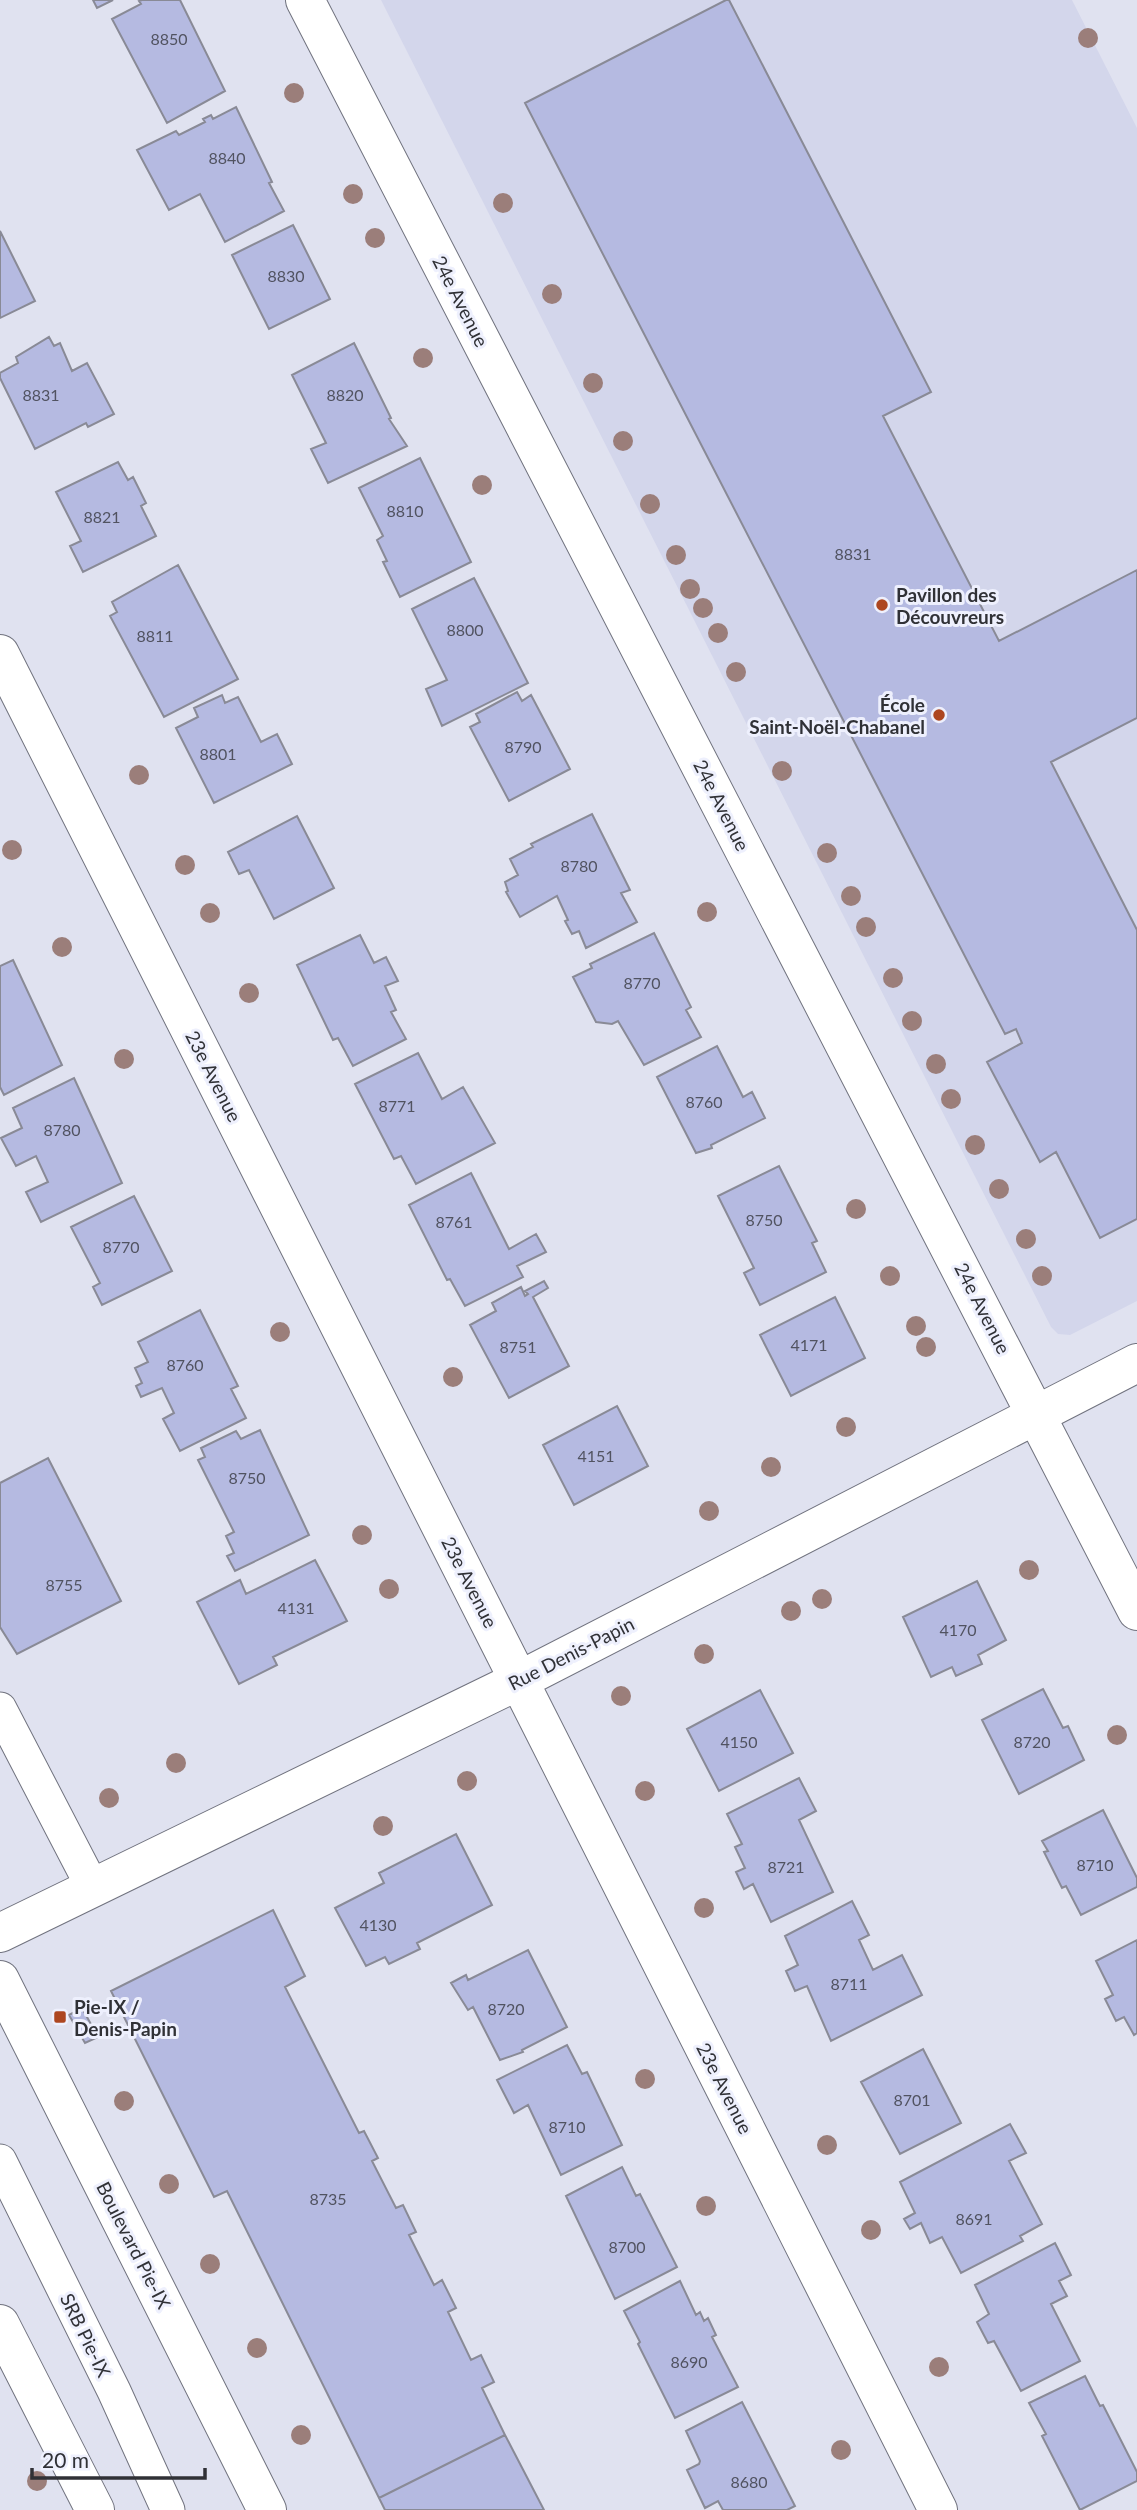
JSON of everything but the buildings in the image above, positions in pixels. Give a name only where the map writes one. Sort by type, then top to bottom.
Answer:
[{"type":"street","name":"24e Avenue","points":[[305,0],[1137,1611]]},
{"type":"street","name":"23e Avenue","points":[[0,654],[938,2510]]},
{"type":"street","name":"Rue Denis-Papin","points":[[0,1933],[520,1680],[1137,1363]]},
{"type":"street","name":"Boulevard Pie-IX","points":[[0,1980],[267,2510]]},
{"type":"street","points":[[0,2324],[95,2510]]},
{"type":"lane","points":[[4,1724],[93,1888]]},
{"type":"lane","name":"SRB Pie-IX","points":[[0,2161],[114,2391],[168,2510]]},
{"type":"shaded area","name":"École Saint-Noël-Chabanel","points":[[381,0],[1072,0],[1137,128],[1137,1301],[1070,1335],[1058,1334],[1051,1327]]},
{"type":"place","name":"Pavillon des Découvreurs","points":[[882,605]]},
{"type":"place","name":"École Saint-Noël-Chabanel","points":[[939,715]]},
{"type":"place","name":"Pie-IX / Denis-Papin","points":[[60,2017]]}]
